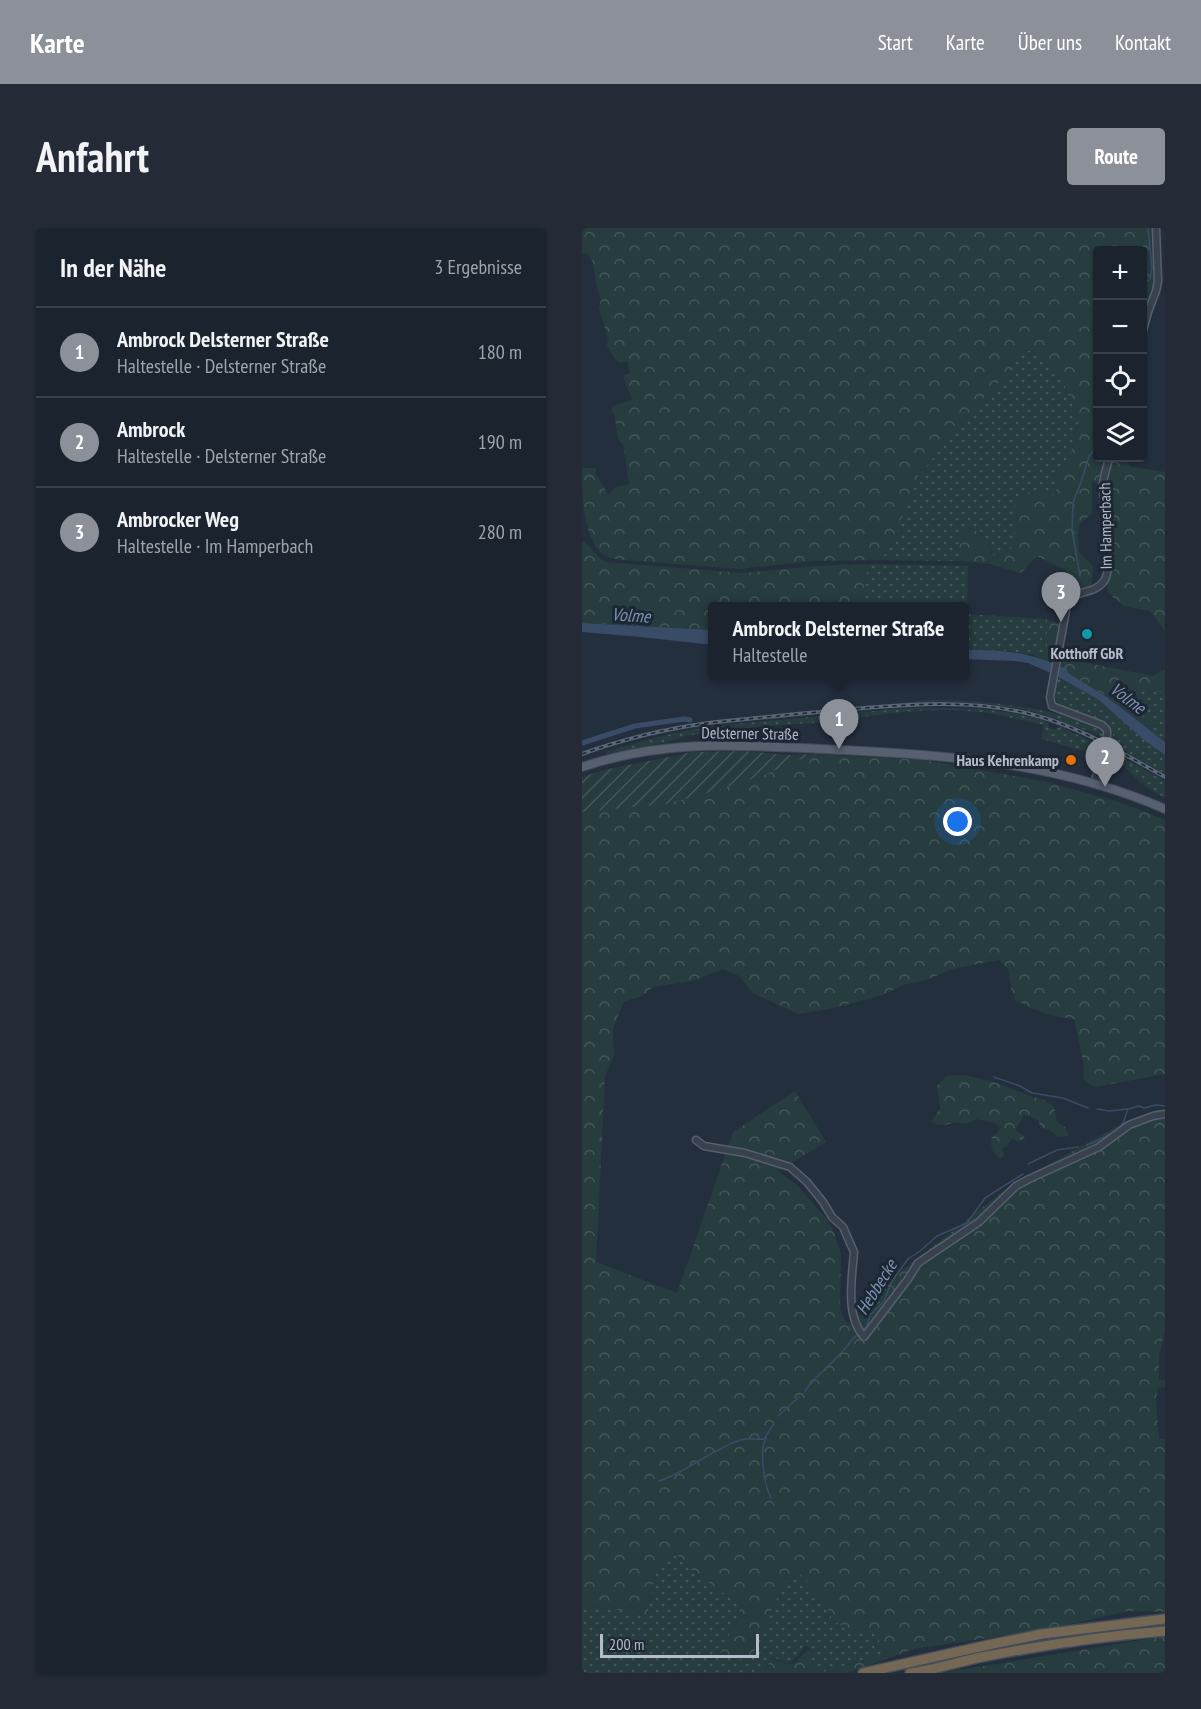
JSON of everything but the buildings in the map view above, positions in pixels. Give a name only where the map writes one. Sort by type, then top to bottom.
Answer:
[{"type":"highway","points":[[863,1673],[1042,1634],[1165,1620]]},
{"type":"highway","points":[[910,1673],[1052,1644],[1165,1631]]},
{"type":"main road","name":"Delsterner Straße","points":[[582,767],[632,753],[695,745],[895,752],[967,758],[1036,769],[1094,784],[1165,809]]},
{"type":"street","points":[[1147,316],[1158,281],[1156,228]]},
{"type":"street","name":"Im Hamperbach","points":[[1094,784],[1107,730],[1102,725],[1052,706],[1050,701],[1068,600],[1071,596],[1097,587],[1108,573],[1108,539],[1102,486],[1108,462]]},
{"type":"street","points":[[696,1140],[704,1146],[745,1153],[777,1162],[790,1167],[807,1182],[843,1227],[852,1245],[854,1252],[853,1318],[864,1337],[918,1263],[979,1222],[1016,1186],[1099,1147],[1129,1125],[1165,1114]]},
{"type":"green space","points":[[582,228],[1158,228],[1160,279],[1147,329],[1147,246],[1093,246],[1093,462],[1128,462],[1132,467],[1165,472],[1165,631],[1150,611],[1124,606],[1108,593],[1107,582],[1112,568],[1109,516],[1103,487],[1092,481],[1092,513],[1080,524],[1078,534],[1079,552],[1093,566],[1091,588],[1072,593],[1067,571],[1037,556],[1021,573],[990,564],[960,561],[961,529],[975,530],[983,536],[995,558],[1014,547],[1014,499],[1028,492],[1053,495],[1059,485],[1058,469],[1070,455],[1079,422],[1062,379],[1034,352],[1024,350],[1017,354],[1008,373],[918,476],[892,546],[880,560],[812,561],[740,569],[624,560],[606,556],[592,540],[588,528],[583,503],[582,468],[596,468],[596,474],[608,495],[616,487],[629,484],[623,444],[618,439],[612,406],[632,400],[623,376],[630,373],[627,361],[620,363],[616,360],[607,346],[608,338],[599,308],[601,299],[593,262],[586,252],[582,254]]},
{"type":"green space","points":[[1024,350],[1034,352],[1062,379],[1079,422],[1070,455],[1058,469],[1059,485],[1053,495],[1028,492],[1014,499],[1014,547],[995,558],[982,533],[971,528],[961,530],[960,561],[880,560],[892,546],[918,476],[1008,373],[1017,354]]},
{"type":"green space","points":[[582,541],[606,562],[742,573],[868,564],[862,602],[708,602],[708,631],[582,623]]},
{"type":"green space","points":[[868,564],[968,566],[967,602],[862,602]]},
{"type":"green space","points":[[969,614],[1047,619],[1047,655],[969,650]]},
{"type":"green space","points":[[1047,619],[1061,624],[1056,657],[1153,676],[1165,669],[1165,692],[1113,687],[1145,719],[1153,719],[1155,725],[1143,726],[1108,697],[1033,655],[1047,654]]},
{"type":"green space","points":[[1057,677],[1099,700],[1145,741],[1165,755],[1165,774],[1109,742],[1113,737],[1112,729],[1107,723],[1070,710],[1058,702],[1054,692]]},
{"type":"green space","points":[[1112,686],[1165,692],[1165,742],[1143,726],[1155,725],[1145,719]]},
{"type":"green space","points":[[928,700],[995,703],[1038,710],[1103,730],[1104,737],[1043,714],[996,705],[939,702],[881,705]]},
{"type":"green space","points":[[907,708],[960,708],[1014,713],[1048,722],[1049,728],[1056,730],[1059,726],[1101,746],[1097,755],[1042,739],[1043,725],[988,713],[936,710],[849,719],[848,724],[824,722],[709,732],[606,754],[606,752],[649,739],[684,731]]},
{"type":"green space","points":[[1107,749],[1165,781],[1165,798],[1142,784],[1122,764],[1105,757]]},
{"type":"green space","points":[[744,751],[788,755],[814,754],[761,776],[666,804],[582,812],[582,777],[604,770],[693,752]]},
{"type":"green space","points":[[814,754],[923,760],[1043,781],[1119,802],[1165,820],[1165,1074],[1095,1087],[1084,1080],[1083,1061],[1074,1019],[1044,1013],[1016,1001],[1008,969],[999,960],[952,969],[926,980],[903,985],[883,995],[834,1008],[798,1014],[753,993],[739,976],[723,969],[693,981],[653,987],[642,996],[623,1002],[613,1030],[614,1055],[605,1076],[596,1262],[677,1293],[733,1132],[795,1091],[826,1142],[778,1171],[798,1186],[828,1221],[834,1232],[841,1254],[840,1307],[844,1320],[852,1325],[876,1291],[1011,1185],[1114,1128],[1156,1110],[1165,1109],[1165,1331],[1159,1355],[1159,1380],[1165,1380],[1165,1387],[1158,1388],[1156,1399],[1159,1439],[1165,1439],[1165,1612],[1128,1611],[1054,1628],[914,1649],[848,1673],[821,1673],[886,1653],[874,1632],[857,1634],[833,1621],[824,1600],[801,1575],[786,1576],[750,1662],[720,1653],[743,1607],[695,1573],[675,1553],[656,1569],[648,1612],[645,1616],[635,1612],[582,1606],[582,812],[612,809],[718,790],[761,776]]},
{"type":"green space","points":[[964,1075],[994,1082],[1042,1099],[1054,1107],[1057,1122],[1065,1127],[1069,1136],[1058,1137],[1048,1129],[1041,1128],[1038,1120],[1024,1115],[1015,1130],[1025,1139],[1017,1141],[1012,1138],[1007,1147],[1002,1148],[1004,1154],[1001,1159],[992,1147],[992,1137],[1000,1127],[994,1123],[976,1119],[965,1124],[954,1122],[942,1125],[931,1122],[940,1109],[937,1086],[946,1076]]},
{"type":"green space","points":[[674,1553],[695,1573],[743,1607],[720,1653],[750,1662],[786,1576],[801,1575],[824,1600],[833,1621],[874,1632],[887,1653],[821,1673],[815,1673],[810,1649],[805,1646],[789,1663],[771,1657],[763,1673],[582,1673],[582,1606],[648,1612],[656,1569]]},
{"type":"green space","points":[[1165,1636],[1165,1673],[942,1673]]},
{"type":"green space","points":[[809,1649],[815,1673],[764,1673],[771,1658],[792,1665]]},
{"type":"water","points":[[582,623],[708,630],[708,644],[641,637],[582,632]]},
{"type":"water","points":[[969,650],[1015,653],[1039,658],[1063,668],[1066,666],[1068,673],[1107,697],[1165,742],[1165,755],[1145,741],[1099,700],[1053,674],[1028,663],[969,659]]},
{"type":"waterway","points":[[1147,281],[1150,279],[1152,268],[1148,228]]},
{"type":"waterway","points":[[1080,576],[1072,530],[1073,503],[1089,456],[1093,452]]},
{"type":"waterway","points":[[582,743],[635,726],[690,720]]},
{"type":"waterway","points":[[994,1077],[1032,1093],[1063,1098],[1088,1108]]},
{"type":"waterway","name":"Hebbecke","points":[[1087,1145],[1116,1130],[1123,1123],[1128,1109],[1139,1106],[1144,1108],[1156,1105],[1165,1106]]},
{"type":"waterway","points":[[1097,1109],[1110,1111],[1128,1109]]},
{"type":"waterway","name":"Hebbecke","points":[[1028,1164],[1057,1150],[1078,1147]]},
{"type":"waterway","name":"Hebbecke","points":[[864,1329],[870,1315],[884,1301],[892,1281],[908,1259],[937,1236],[967,1223],[985,1198],[1023,1174]]},
{"type":"waterway","name":"Hebbecke","points":[[805,1391],[856,1336]]},
{"type":"waterway","name":"Hebbecke","points":[[778,1416],[799,1397]]},
{"type":"waterway","name":"Hebbecke","points":[[659,1481],[730,1444],[744,1439],[764,1439],[773,1425]]},
{"type":"waterway","points":[[766,1438],[763,1468],[771,1498]]},
{"type":"railway","points":[[582,754],[644,735],[708,723],[876,707],[944,704],[1012,710],[1051,720],[1101,742],[1165,777]]},
{"type":"place","name":"Ambrocker Weg","points":[[1061,622]]},
{"type":"place","name":"Kotthoff GbR","points":[[1087,634]]},
{"type":"place","name":"Ambrock Delsterner Straße","points":[[839,749]]},
{"type":"place","name":"Haus Kehrenkamp","points":[[1071,760]]},
{"type":"place","name":"Ambrock","points":[[1105,787]]},
{"type":"water label","name":"Volme","points":[[631,615]]},
{"type":"water label","name":"Volme","points":[[1128,698]]}]
